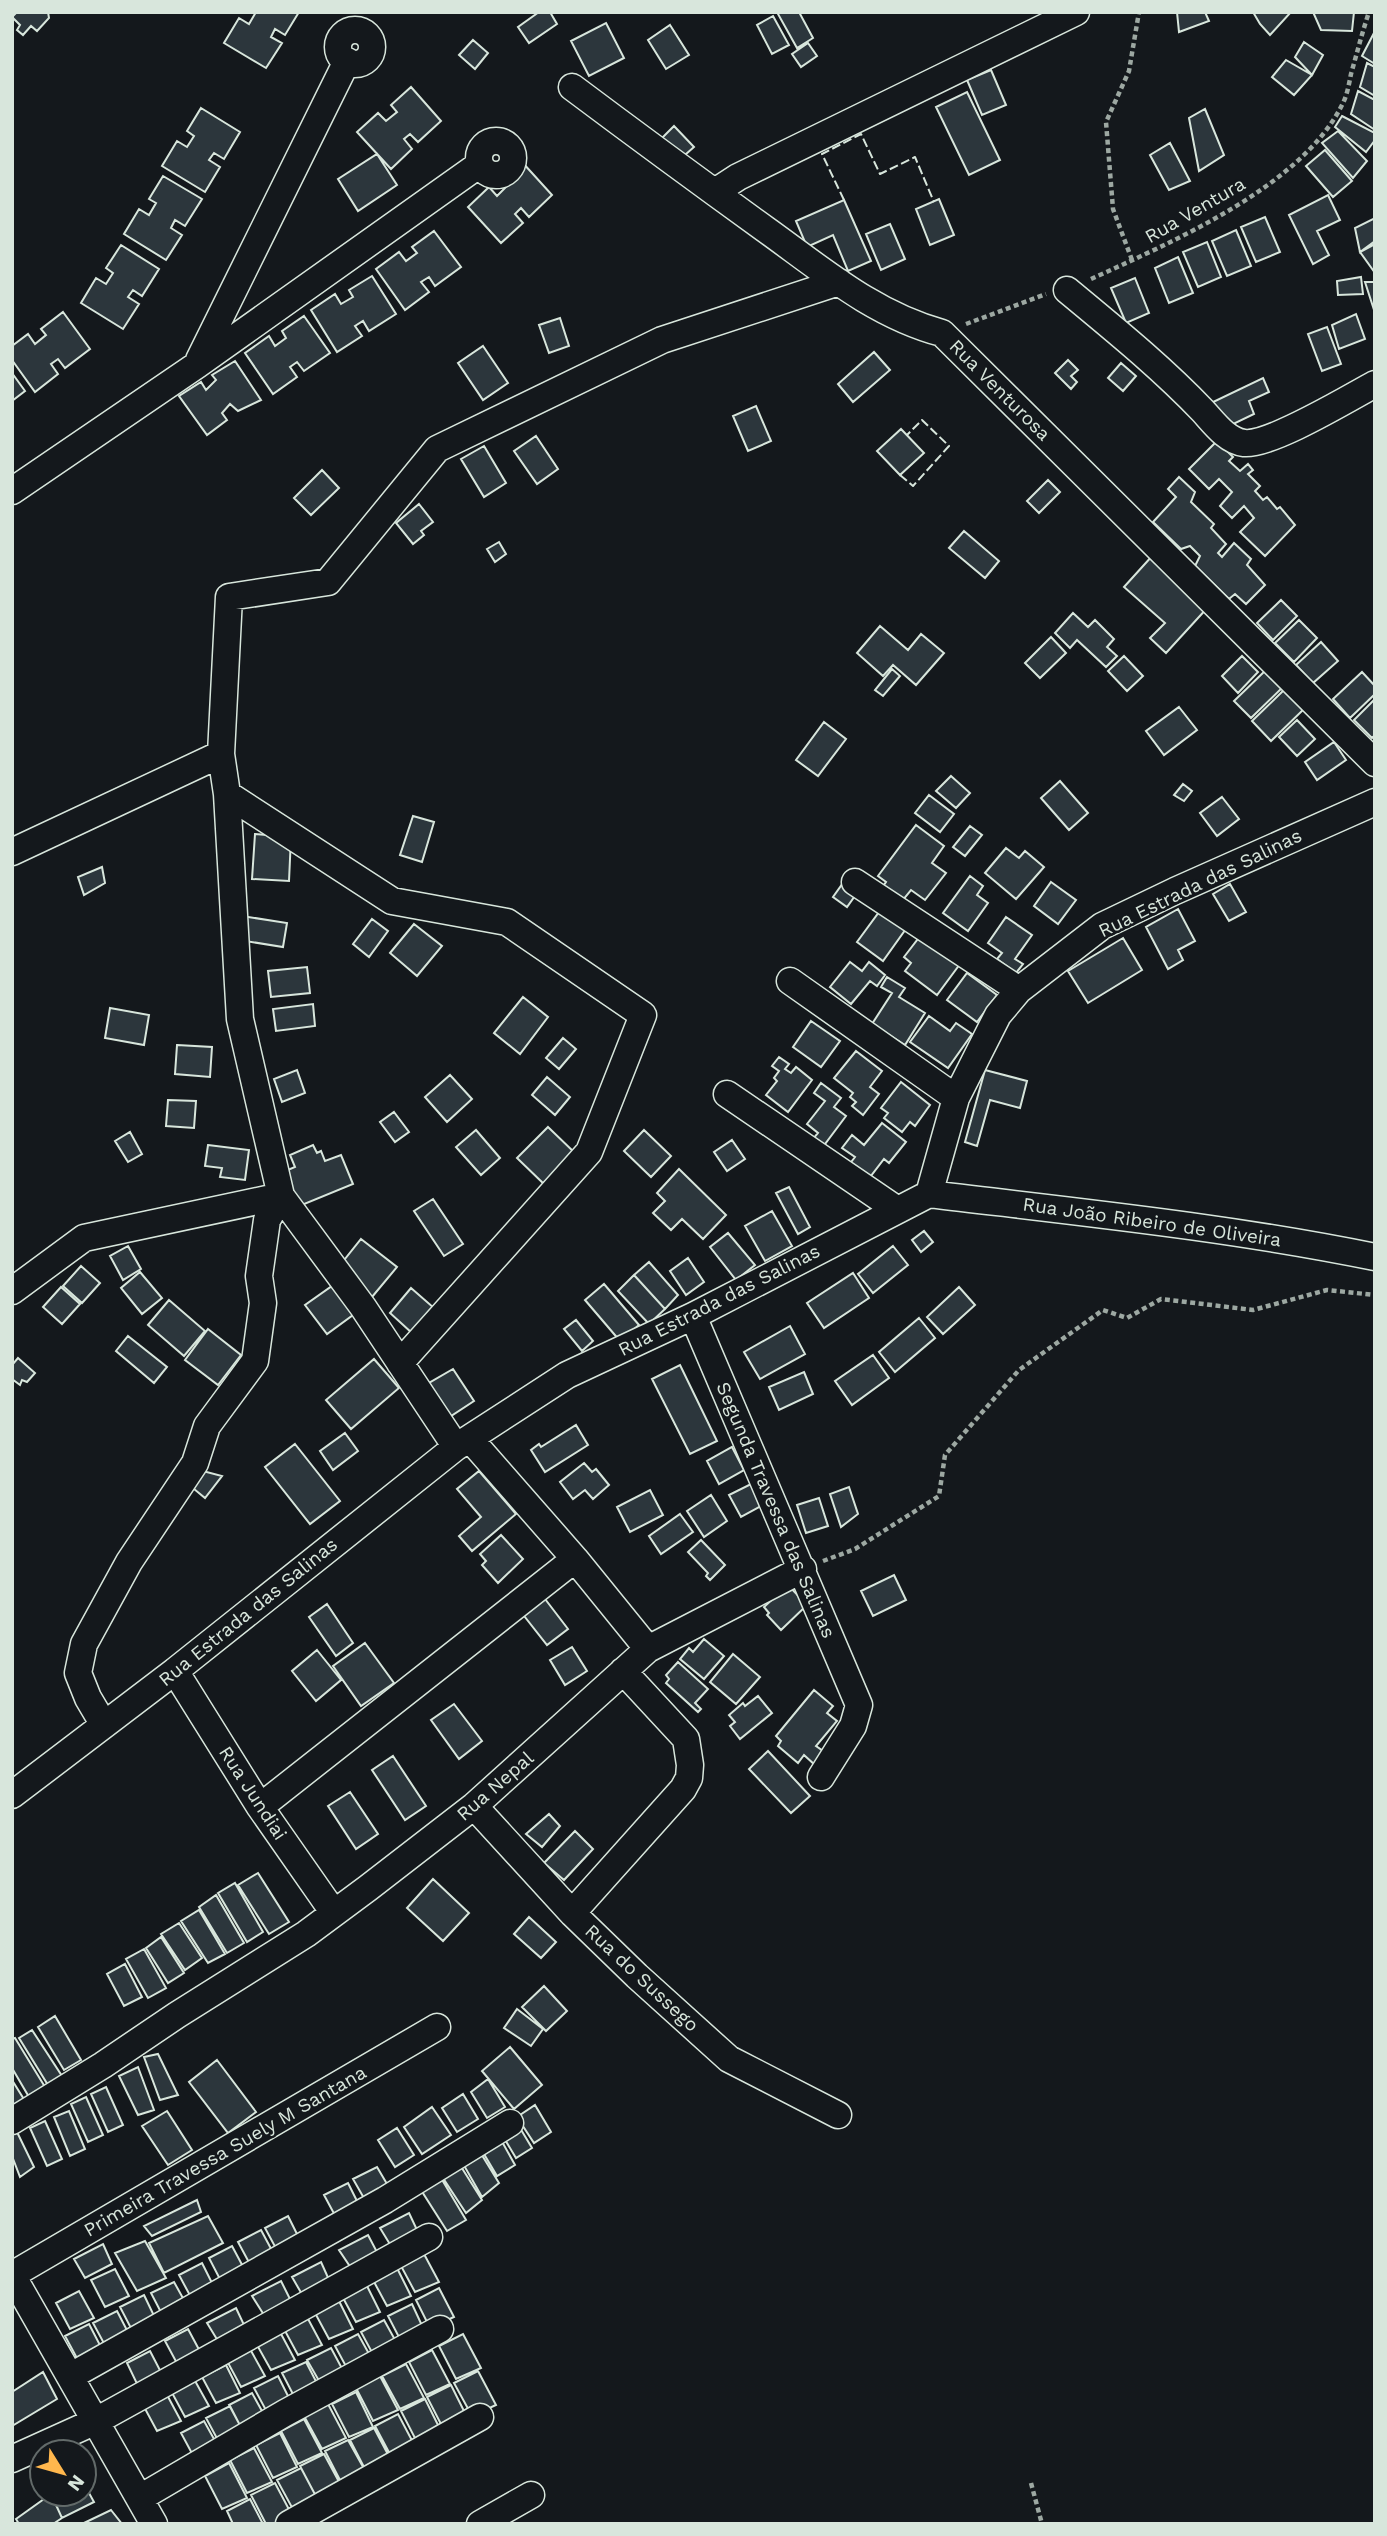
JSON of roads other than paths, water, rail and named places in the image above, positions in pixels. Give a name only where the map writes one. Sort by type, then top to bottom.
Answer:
[{"type":"street","points":[[715,192],[750,171],[1076,12]]},
{"type":"street","points":[[197,365],[346,61]]},
{"type":"street","name":"Rua Venturosa","points":[[572,87],[868,303],[917,326],[942,333],[1375,763]]},
{"type":"street","points":[[12,491],[197,365],[480,164]]},
{"type":"street","points":[[803,1569],[648,1649],[575,1559],[463,1443],[400,1363],[363,1307],[281,1196],[240,1019],[227,794],[221,754],[229,597],[328,582],[437,449],[662,340],[839,282]]},
{"type":"street","points":[[1067,290],[1170,378],[1226,435],[1243,443],[1261,442],[1323,413],[1375,384]]},
{"type":"street","points":[[12,852],[221,754]]},
{"type":"street","points":[[227,794],[392,901],[507,922],[643,1015],[589,1152],[400,1363]]},
{"type":"street","name":"Rua Estrada das Salinas","points":[[12,1795],[175,1671],[463,1443],[567,1375],[693,1315],[929,1194],[956,1098],[998,1015],[1019,990],[1102,926],[1375,802]]},
{"type":"street","points":[[855,882],[1019,990]]},
{"type":"street","points":[[790,981],[956,1098]]},
{"type":"street","points":[[727,1094],[896,1209]]},
{"type":"street","name":"Rua João Ribeiro de Oliveira","points":[[929,1194],[1308,1243],[1375,1257]]},
{"type":"street","points":[[12,1291],[84,1238],[281,1196]]},
{"type":"street","points":[[104,1725],[88,1698],[78,1673],[84,1644],[129,1562],[195,1463],[207,1426],[255,1361],[263,1303],[259,1276],[267,1220],[281,1196]]},
{"type":"street","name":"Segunda Travessa das Salinas","points":[[693,1315],[859,1705],[853,1726],[821,1776]]},
{"type":"street","points":[[260,1807],[575,1559]]},
{"type":"street","name":"Rua Nepal","points":[[12,2120],[103,2066],[177,2015],[306,1934],[474,1806],[648,1649]]},
{"type":"street","name":"Rua Jundiai","points":[[175,1671],[260,1807],[334,1913]]},
{"type":"street","points":[[572,1913],[684,1789],[689,1778],[686,1739],[623,1671]]},
{"type":"street","name":"Rua do Sussego","points":[[474,1806],[572,1913],[729,2059],[838,2115]]},
{"type":"street","name":"Primeira Travessa Suely M Santana","points":[[12,2275],[437,2027]]},
{"type":"street","points":[[71,2376],[318,2238],[510,2123]]},
{"type":"street","points":[[12,2459],[96,2421],[429,2237]]},
{"type":"street","points":[[12,2275],[154,2524]]},
{"type":"street","points":[[139,2498],[285,2413],[440,2329]]},
{"type":"street","points":[[289,2524],[480,2417]]},
{"type":"street","points":[[480,2524],[531,2495]]}]
